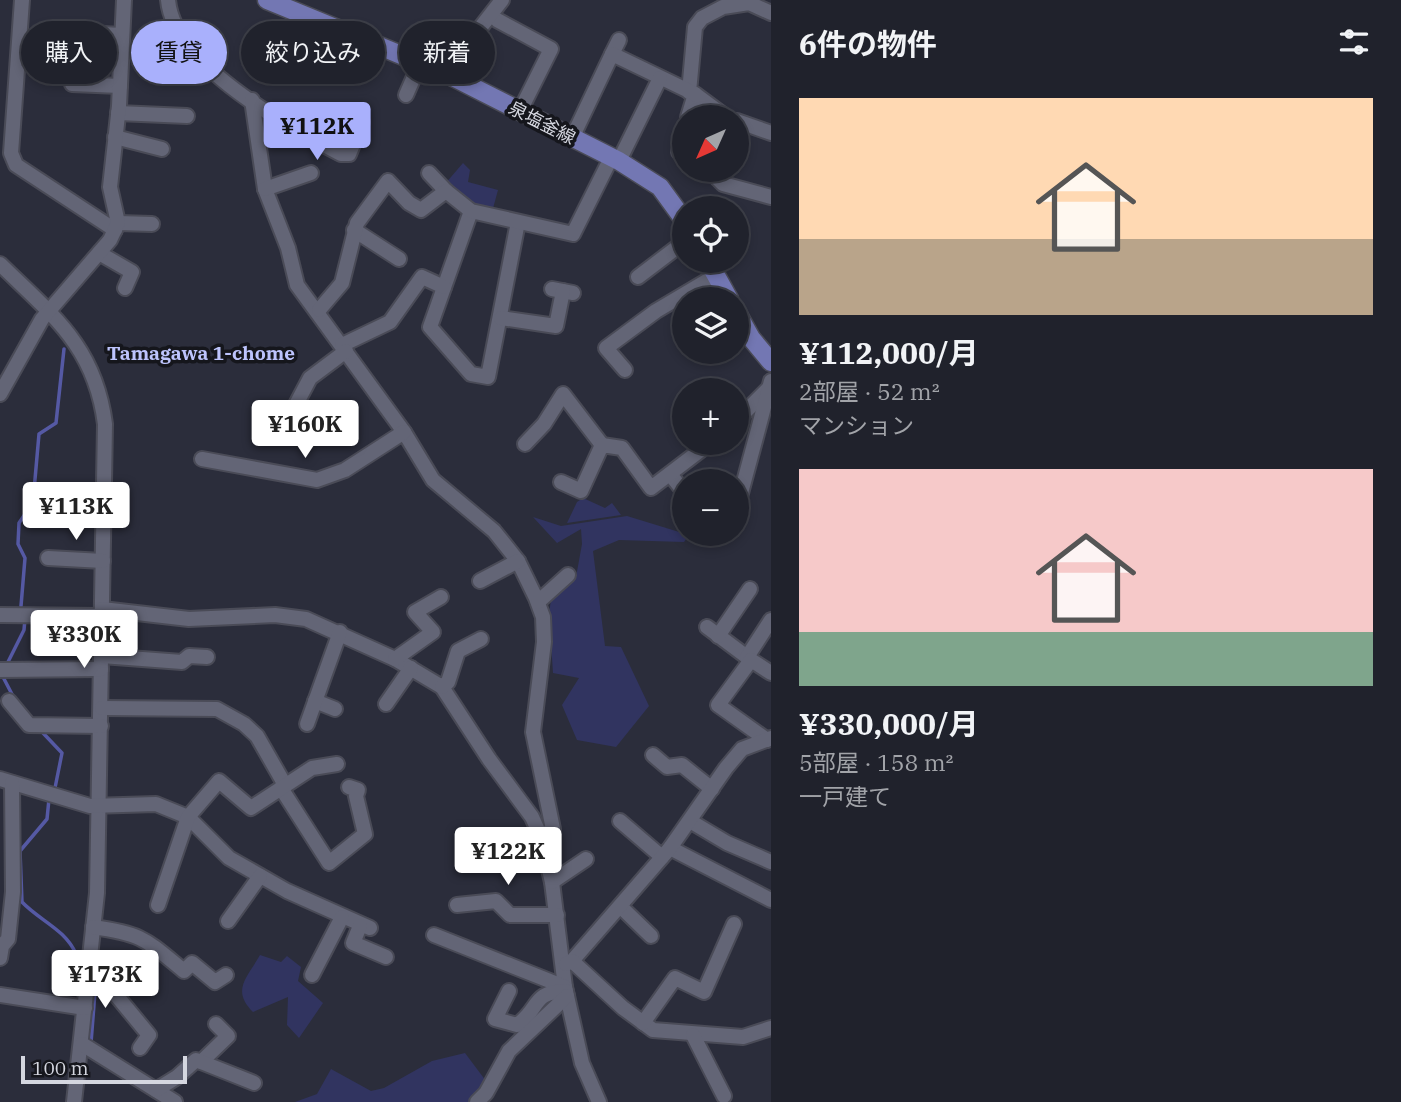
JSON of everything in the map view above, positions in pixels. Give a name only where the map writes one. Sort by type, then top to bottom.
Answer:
[{"type":"main road","name":"泉塩釜線","points":[[267,0],[399,54]]},
{"type":"main road","name":"泉塩釜線","points":[[465,84],[615,160],[660,187],[672,204]]},
{"type":"main road","points":[[749,334],[771,362]]},
{"type":"street","points":[[22,0],[11,153],[16,165],[116,227],[152,224]]},
{"type":"street","points":[[0,394],[48,311],[99,253],[116,227],[110,187],[118,113],[124,0]]},
{"type":"street","points":[[168,0],[176,27],[216,77],[296,131],[341,154],[349,154],[362,122]]},
{"type":"street","points":[[486,21],[502,0]]},
{"type":"street","points":[[690,105],[695,27],[702,18],[722,2],[749,3],[771,13]]},
{"type":"street","points":[[497,20],[551,49],[520,111]]},
{"type":"street","points":[[117,35],[122,35]]},
{"type":"street","points":[[572,138],[619,40]]},
{"type":"street","points":[[612,54],[692,93],[709,105]]},
{"type":"street","points":[[429,173],[471,211],[573,233],[660,78]]},
{"type":"street","points":[[72,84],[120,86]]},
{"type":"street","points":[[406,95],[411,84]]},
{"type":"street","points":[[252,100],[265,189],[288,248],[297,285],[318,310],[404,432],[433,480],[494,531],[519,561],[538,603],[543,617],[544,642],[533,732],[553,829],[541,836]]},
{"type":"street","points":[[118,113],[187,116]]},
{"type":"street","points":[[749,125],[771,133]]},
{"type":"street","points":[[115,137],[162,149]]},
{"type":"street","points":[[265,189],[311,173]]},
{"type":"street","points":[[318,310],[342,282],[354,230],[388,181],[409,203],[421,210],[446,191]]},
{"type":"street","points":[[721,182],[771,197]]},
{"type":"street","points":[[471,211],[430,327],[471,374],[488,377],[518,222]]},
{"type":"street","points":[[354,230],[399,259]]},
{"type":"street","points":[[638,277],[672,251]]},
{"type":"street","points":[[99,253],[132,272],[125,288]]},
{"type":"street","points":[[0,264],[77,344],[92,370],[101,395],[105,449],[100,806],[93,927],[74,1102]]},
{"type":"street","points":[[625,370],[606,348],[705,273]]},
{"type":"street","points":[[290,416],[310,378],[344,348],[390,322],[422,276],[444,287]]},
{"type":"street","points":[[501,318],[556,326],[563,291]]},
{"type":"street","points":[[749,406],[770,384]]},
{"type":"street","points":[[747,469],[770,384]]},
{"type":"street","points":[[525,444],[544,424],[563,394],[602,445],[622,448],[651,488],[691,455]]},
{"type":"street","points":[[202,459],[317,480],[345,470],[404,432]]},
{"type":"street","points":[[561,482],[581,491],[602,445]]},
{"type":"street","points":[[48,558],[103,561]]},
{"type":"street","points":[[480,581],[519,561]]},
{"type":"street","points":[[538,603],[568,575]]},
{"type":"street","points":[[750,589],[712,632],[771,673]]},
{"type":"street","points":[[395,659],[433,632],[415,612],[441,597]]},
{"type":"street","points":[[0,615],[102,612],[189,619],[275,615],[306,619],[395,659],[442,687],[489,759],[532,817],[541,836],[568,963],[566,992],[582,1063],[599,1102]]},
{"type":"street","points":[[769,739],[718,705],[771,620]]},
{"type":"street","points":[[307,723],[340,632]]},
{"type":"street","points":[[442,687],[448,682],[457,651],[481,639]]},
{"type":"street","points":[[0,670],[101,662],[182,662],[189,656],[207,657]]},
{"type":"street","points":[[386,704],[411,668]]},
{"type":"street","points":[[9,701],[29,725],[102,726]]},
{"type":"street","points":[[315,701],[335,709]]},
{"type":"street","points":[[102,708],[217,709],[244,723],[257,736],[329,863],[365,834],[357,790]]},
{"type":"street","points":[[568,963],[621,907],[666,853],[743,749],[769,739]]},
{"type":"street","points":[[653,755],[667,767],[682,765],[712,789]]},
{"type":"street","points":[[158,905],[188,817],[219,781],[251,808],[312,768],[337,765]]},
{"type":"street","points":[[0,958],[2,946],[8,939],[13,892],[6,838],[6,781],[100,806],[156,804],[188,817],[219,850],[260,876],[365,927],[353,943],[386,957]]},
{"type":"street","points":[[620,821],[666,853],[771,900]]},
{"type":"street","points":[[690,821],[727,843],[771,862]]},
{"type":"street","points":[[552,882],[586,859]]},
{"type":"street","points":[[228,921],[260,876]]},
{"type":"street","points":[[457,905],[496,901],[510,915],[557,915]]},
{"type":"street","points":[[621,907],[651,936]]},
{"type":"street","points":[[312,975],[341,917]]},
{"type":"street","points":[[643,1023],[675,978],[704,992],[734,924]]},
{"type":"street","points":[[93,927],[130,931],[145,939],[179,975],[192,963],[215,982],[226,975]]},
{"type":"street","points":[[434,935],[566,992]]},
{"type":"street","points":[[568,963],[653,1030],[743,1037],[771,1028]]},
{"type":"street","points":[[89,970],[102,978],[149,1035],[140,1048]]},
{"type":"street","points":[[509,991],[495,1019],[517,1026],[530,1016],[540,998],[547,992],[566,992]]},
{"type":"street","points":[[477,1102],[486,1093],[509,1051],[566,992]]},
{"type":"street","points":[[0,995],[85,1007]]},
{"type":"street","points":[[201,1062],[228,1036],[216,1024]]},
{"type":"street","points":[[693,1035],[724,1096]]},
{"type":"street","points":[[82,1044],[175,1102]]},
{"type":"street","points":[[156,1090],[177,1077],[196,1060],[254,1083]]},
{"type":"shaded area","points":[[463,163],[470,170],[468,182],[498,190],[492,212],[472,207],[445,184]]},
{"type":"shaded area","points":[[583,498],[605,508],[612,503],[621,515],[567,523],[577,502]]},
{"type":"shaded area","points":[[627,516],[672,530],[672,542],[619,540],[593,551],[605,646],[621,647],[649,706],[616,747],[577,740],[562,705],[579,678],[553,673],[549,613],[551,600],[576,577],[582,544],[581,529],[557,543],[533,517],[561,526]]},
{"type":"shaded area","points":[[260,955],[281,962],[287,956],[301,967],[298,981],[323,1003],[299,1038],[287,1025],[288,997],[253,1012],[246,1004],[243,984]]},
{"type":"shaded area","points":[[465,1053],[486,1081],[469,1102],[295,1102],[317,1094],[331,1069],[371,1091],[384,1088],[432,1061]]},
{"type":"waterway","points":[[21,606],[25,558],[18,544],[19,523],[33,502],[39,434],[56,423],[64,349]]},
{"type":"waterway","points":[[7,664],[24,630],[25,619]]},
{"type":"waterway","points":[[3,677],[14,698]]},
{"type":"waterway","points":[[43,733],[62,753],[55,788]]},
{"type":"waterway","points":[[49,799],[47,819],[20,851],[22,902],[59,932],[76,954]]},
{"type":"waterway","points":[[91,1043],[95,992]]},
{"type":"district","name":"Tamagawa 1-chome","points":[[201,353]]}]
